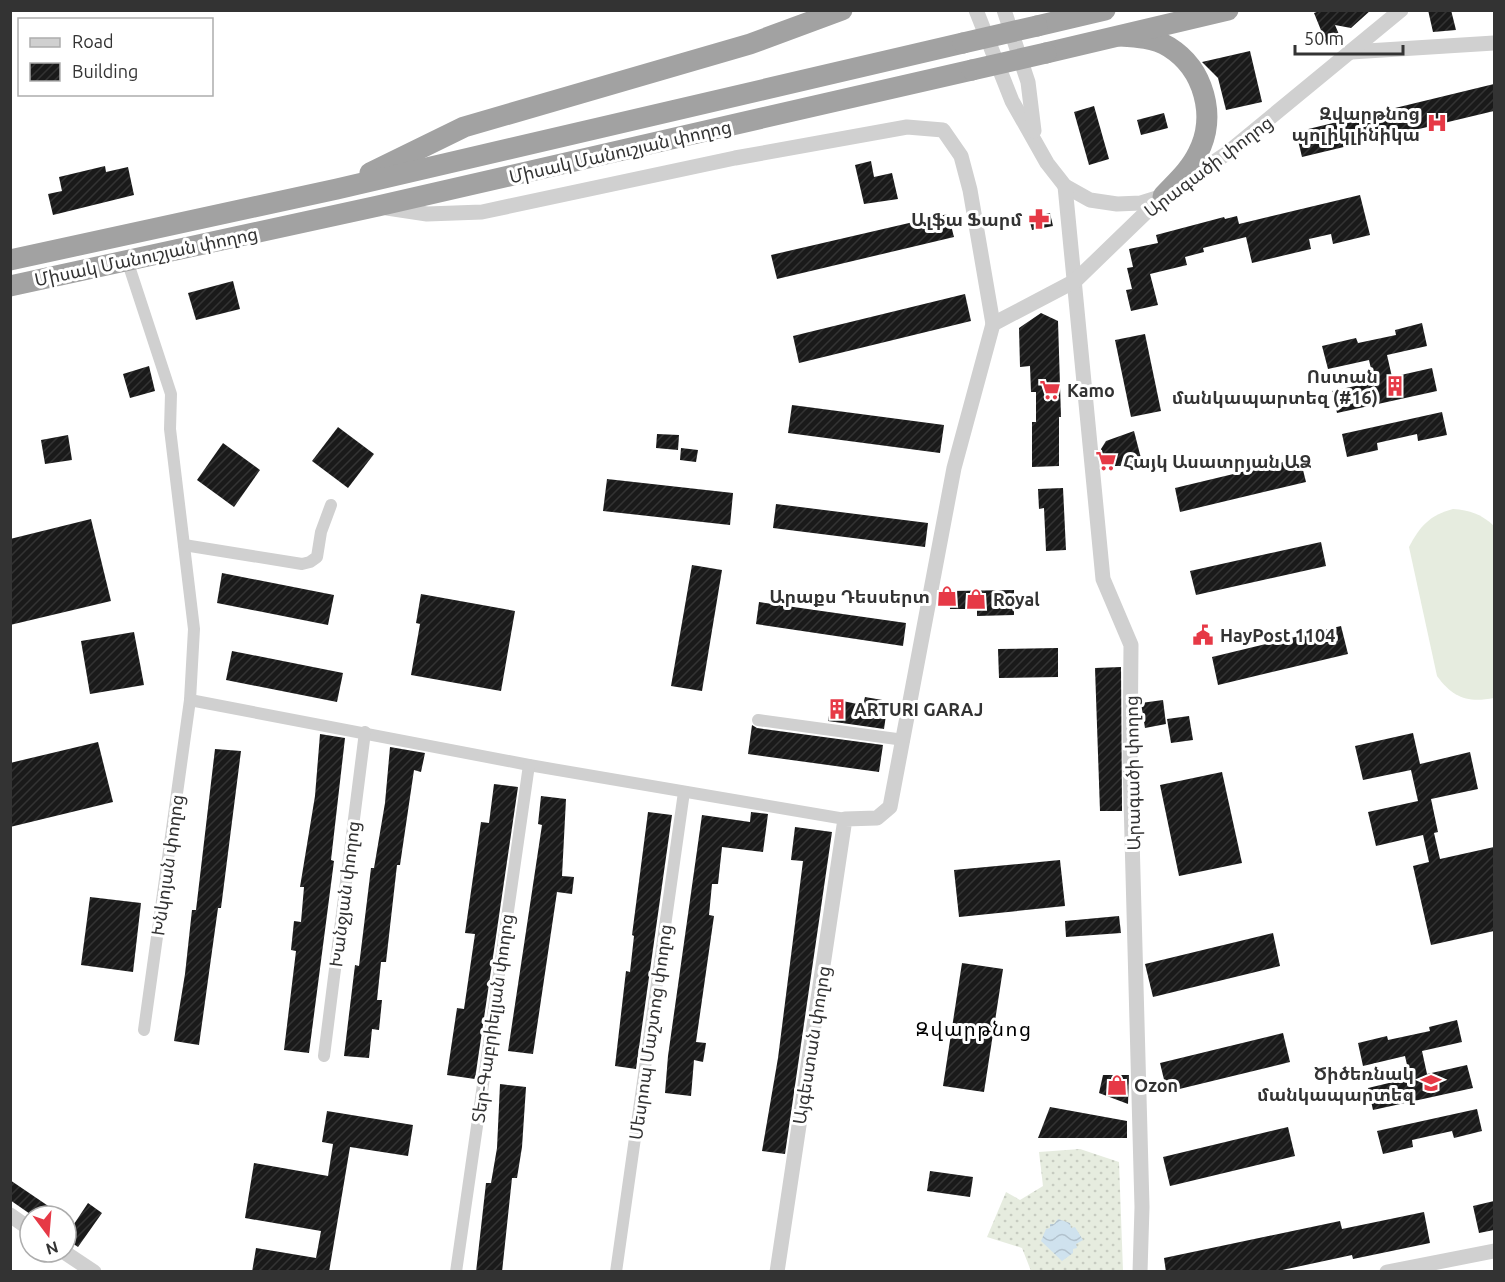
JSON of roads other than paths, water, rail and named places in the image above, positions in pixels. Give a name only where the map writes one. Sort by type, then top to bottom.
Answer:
[{"type":"highway","points":[[337,189],[464,127],[750,44],[842,10]]},
{"type":"highway","name":"Միսակ Մանուշյան փողոց","points":[[10,260],[337,189],[1105,10]]},
{"type":"highway","name":"Միսակ Մանուշյան փողոց","points":[[10,286],[378,206],[1228,10]]},
{"type":"highway","points":[[1119,36],[1145,37],[1168,47],[1187,63],[1201,84],[1207,108],[1206,133],[1198,153],[1187,170],[1163,196]]},
{"type":"street","points":[[976,10],[1012,101],[1035,137],[1047,163],[1065,186],[1090,200],[1117,204],[1141,203],[1163,196]]},
{"type":"street","points":[[1004,10],[1028,82],[1035,137]]},
{"type":"street","name":"Արագածի փողոց","points":[[1075,281],[1163,196],[1226,154],[1401,10]]},
{"type":"street","points":[[1351,52],[1494,43]]},
{"type":"street","points":[[190,700],[529,765],[684,792],[693,791],[845,819],[877,818],[891,807],[954,468],[993,324],[970,190],[961,156],[943,130],[907,127],[735,158],[482,212],[427,214],[378,206]]},
{"type":"street","name":"Արագածի փողոց","points":[[1065,186],[1103,579],[1131,645],[1130,763],[1142,1207],[1140,1272]]},
{"type":"street","name":"Խնկոյան փողոց","points":[[127,260],[171,394],[170,429],[194,629],[190,700],[144,1030]]},
{"type":"street","points":[[993,324],[1075,281]]},
{"type":"street","points":[[184,544],[302,564],[310,562],[317,557],[321,532],[331,505]]},
{"type":"street","points":[[758,720],[904,740]]},
{"type":"street","name":"Խանջյան փողոց","points":[[324,1056],[365,732]]},
{"type":"street","name":"Տեր-Գաբրիելյան փողոց","points":[[456,1272],[529,765]]},
{"type":"street","name":"Մեսրոպ Մաշտոց փողոց","points":[[616,1272],[684,792]]},
{"type":"street","name":"Այգեստան փողոց","points":[[777,1272],[845,819]]},
{"type":"street","points":[[1387,1272],[1494,1251]]},
{"type":"street","points":[[78,1261],[94,1272]]},
{"type":"water","points":[[1058,1219],[1070,1223],[1071,1228],[1075,1227],[1083,1240],[1076,1244],[1077,1248],[1073,1249],[1073,1253],[1062,1261],[1041,1241],[1046,1229]]},
{"type":"place","name":"Զվարթնոց պոլիկլինիկա","points":[[1437,123]]},
{"type":"place","name":"Ալֆա Ֆարմ","points":[[1039,219]]},
{"type":"place","name":"Ոստան մանկապարտեզ (#16)","points":[[1395,386]]},
{"type":"place","name":"Kamo","points":[[1050,390]]},
{"type":"place","name":"Հայկ Ասատրյան ԱՁ","points":[[1106,461]]},
{"type":"place","name":"Արաքս Դեսսերտ","points":[[947,596]]},
{"type":"place","name":"Royal","points":[[976,599]]},
{"type":"place","name":"HayPost 1104","points":[[1203,635]]},
{"type":"place","name":"ARTURI GARAJ","points":[[837,709]]},
{"type":"place","name":"Ծիծեռնակ մանկապարտեզ","points":[[1431,1083]]},
{"type":"place","name":"Ozon","points":[[1117,1085]]},
{"type":"district","name":"Զվարթնոց","points":[[974,1028]]}]
